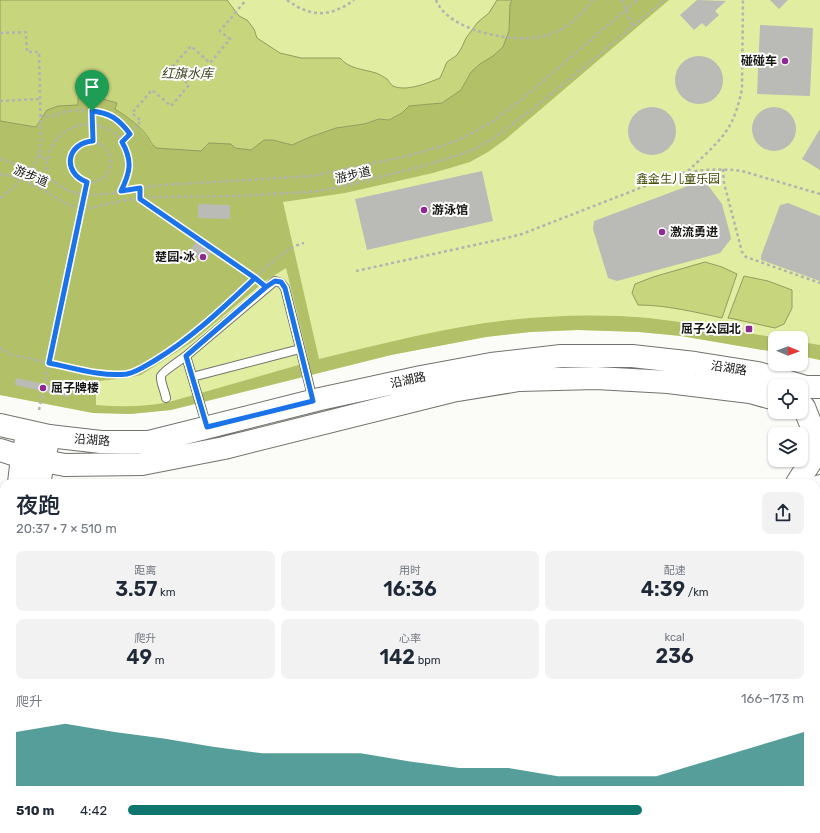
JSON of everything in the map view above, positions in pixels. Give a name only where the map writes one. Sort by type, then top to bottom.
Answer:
[{"type":"main road","name":"沿湖路","points":[[0,425],[49,436],[101,442],[149,442],[313,401],[421,377],[484,365],[561,356],[632,356],[696,363],[758,373],[806,387],[820,387]]},
{"type":"main road","name":"沿湖路","points":[[0,450],[22,457],[66,465],[142,464],[224,448],[452,391],[519,380],[596,378],[668,382],[750,392],[768,397]]},
{"type":"main road","points":[[799,479],[815,454],[813,430],[808,407]]},
{"type":"main road","points":[[19,479],[22,457],[28,432]]},
{"type":"main road","points":[[40,479],[49,436]]},
{"type":"street","points":[[142,464],[149,442]]},
{"type":"lane","points":[[166,398],[161,376],[163,372],[175,365],[275,281],[281,282],[285,288],[313,401]]},
{"type":"lane","points":[[192,377],[300,349]]},
{"type":"lane","points":[[186,356],[207,427]]},
{"type":"path","points":[[122,142],[142,121],[132,113],[152,90],[171,106],[190,85],[171,68],[191,46],[210,63],[230,40],[220,31],[241,8],[246,0]]},
{"type":"path","points":[[287,0],[299,8],[316,13],[327,13],[344,8],[354,0]]},
{"type":"path","points":[[436,0],[443,12],[452,19],[479,32],[494,36],[537,38],[558,31],[583,13],[593,0]]},
{"type":"path","points":[[622,0],[633,26]]},
{"type":"path","points":[[0,159],[33,169],[67,190],[83,195],[96,195],[140,188],[330,174],[407,156],[442,146],[465,137],[495,120],[527,95],[637,0]]},
{"type":"path","name":"游步道","points":[[0,174],[20,178],[69,205],[81,208],[95,208],[120,201],[178,196],[232,196],[309,192],[344,186],[440,162],[475,149],[512,126],[664,0]]},
{"type":"path","points":[[688,172],[726,131],[740,100],[742,89],[743,0]]},
{"type":"path","points":[[0,33],[26,32],[27,52],[38,52],[41,141],[40,155],[33,169]]},
{"type":"path","points":[[0,101],[39,99]]},
{"type":"path","points":[[40,116],[52,116],[61,112],[74,110],[101,112],[112,116],[131,132]]},
{"type":"path","points":[[92,111],[93,141]]},
{"type":"path","points":[[44,176],[50,152],[59,137],[66,131],[83,124],[92,124],[109,130],[122,142],[127,150],[130,168],[128,179],[121,191]]},
{"type":"path","points":[[93,141],[106,148],[110,154],[110,169],[101,180],[87,182],[80,180],[75,175],[71,169],[70,161],[71,155],[80,144],[93,141]]},
{"type":"path","points":[[40,155],[48,161]]},
{"type":"path","points":[[722,169],[724,184],[742,252],[746,257],[820,283]]},
{"type":"path","points":[[356,271],[522,234],[676,174],[688,172],[722,169],[742,171],[820,194]]},
{"type":"path","points":[[0,198],[17,186],[20,178]]},
{"type":"path","points":[[39,410],[83,195],[87,182]]},
{"type":"path","points":[[140,188],[140,199],[255,278]]},
{"type":"path","points":[[232,300],[287,251],[299,244],[304,243]]},
{"type":"path","points":[[0,348],[13,355],[109,374],[127,374],[139,370],[172,349]]},
{"type":"green space","name":"鑫金生儿童乐园","points":[[0,0],[820,0],[820,360],[808,357],[808,331],[768,331],[768,351],[681,336],[639,332],[578,330],[530,332],[486,337],[391,355],[171,410],[130,414],[93,413],[0,395]]},
{"type":"shaded area","points":[[512,0],[669,0],[506,139],[488,152],[470,162],[433,173],[345,193],[283,202],[319,359],[414,336],[461,327],[526,318],[561,316],[614,316],[649,318],[768,336],[768,351],[681,336],[639,332],[578,330],[530,332],[486,337],[391,355],[171,410],[130,414],[93,413],[0,395],[0,121],[36,127],[47,110],[58,106],[78,105],[78,97],[99,98],[117,103],[115,109],[136,124],[149,139],[152,145],[206,147],[209,143],[231,144],[236,148],[251,150],[264,140],[273,140],[292,145],[336,128],[364,124],[379,119],[389,120],[402,113],[409,106],[442,103],[461,90],[471,72],[493,56],[509,31],[510,4]],"holes":[[[286,268],[309,362],[169,402],[132,406],[96,405],[96,385],[99,381],[141,375],[192,342],[264,282]]]},
{"type":"shaded area","points":[[808,343],[820,345],[820,360],[808,357]]},
{"type":"water","name":"红旗水库","points":[[0,0],[227,0],[239,16],[247,20],[254,29],[257,38],[280,53],[301,58],[340,58],[352,67],[376,73],[387,79],[393,86],[404,88],[417,86],[440,78],[447,62],[457,55],[466,38],[478,22],[489,13],[497,0],[512,0],[510,4],[509,31],[503,47],[471,72],[461,90],[442,103],[409,106],[402,113],[389,120],[379,119],[364,124],[336,128],[292,145],[273,140],[264,140],[251,150],[235,148],[231,144],[209,143],[201,151],[156,148],[138,126],[115,109],[117,103],[99,98],[78,97],[78,105],[58,106],[47,110],[36,127],[0,121]]},
{"type":"water","points":[[705,262],[722,267],[737,274],[722,318],[691,311],[649,305],[638,305],[632,293],[635,284],[653,277]]},
{"type":"water","points":[[744,276],[768,281],[792,290],[792,308],[784,324],[775,328],[728,318]]},
{"type":"building","points":[[697,0],[726,1],[715,11],[719,15],[706,27],[702,23],[694,30],[680,15]]},
{"type":"building","points":[[770,0],[788,0],[779,9]]},
{"type":"building","name":"碰碰车","points":[[760,25],[813,28],[810,96],[757,94]]},
{"type":"building","points":[[694,56],[704,56],[716,63],[723,75],[723,85],[716,97],[704,104],[694,104],[686,100],[679,93],[675,85],[675,75],[679,67],[686,60]]},
{"type":"building","points":[[647,107],[657,107],[666,111],[672,117],[675,122],[675,140],[666,151],[657,155],[647,155],[638,151],[632,145],[628,136],[628,126],[632,117],[638,111]]},
{"type":"building","points":[[770,107],[778,107],[790,113],[796,125],[796,133],[790,145],[778,151],[770,151],[758,145],[752,133],[752,125],[758,113]]},
{"type":"building","points":[[820,129],[820,170],[802,159]]},
{"type":"building","name":"游泳馆","points":[[482,171],[493,221],[367,250],[355,199]]},
{"type":"building","name":"激流勇进","points":[[704,180],[722,204],[730,234],[731,239],[720,253],[617,281],[608,278],[593,229],[594,221]]},
{"type":"building","points":[[788,203],[820,216],[820,281],[761,260],[761,256],[780,205]]},
{"type":"building","points":[[198,204],[230,205],[230,219],[198,218]]},
{"type":"building","name":"楚园·冰","points":[[196,242],[211,252],[205,262],[189,252]]},
{"type":"building","name":"屈子牌楼","points":[[16,378],[71,390],[69,397],[15,385]]},
{"type":"place","name":"碰碰车","points":[[785,61]]},
{"type":"place","name":"游泳馆","points":[[424,210]]},
{"type":"place","name":"激流勇进","points":[[662,232]]},
{"type":"place","name":"楚园·冰","points":[[203,257]]},
{"type":"place","name":"屈子公园北","points":[[749,329]]},
{"type":"place","name":"屈子牌楼","points":[[43,388]]},
{"type":"route","points":[[92,111],[93,141],[80,144],[71,155],[71,169],[80,180],[87,182],[83,195],[49,363],[109,374],[127,374],[139,370],[191,336],[255,278],[266,287],[275,281],[281,282],[285,288],[313,401],[207,427],[186,356],[266,287],[255,278],[140,199],[140,188],[121,191],[128,179],[130,168],[127,150],[122,142],[130,134],[122,123],[112,116],[101,112],[92,111]]}]
